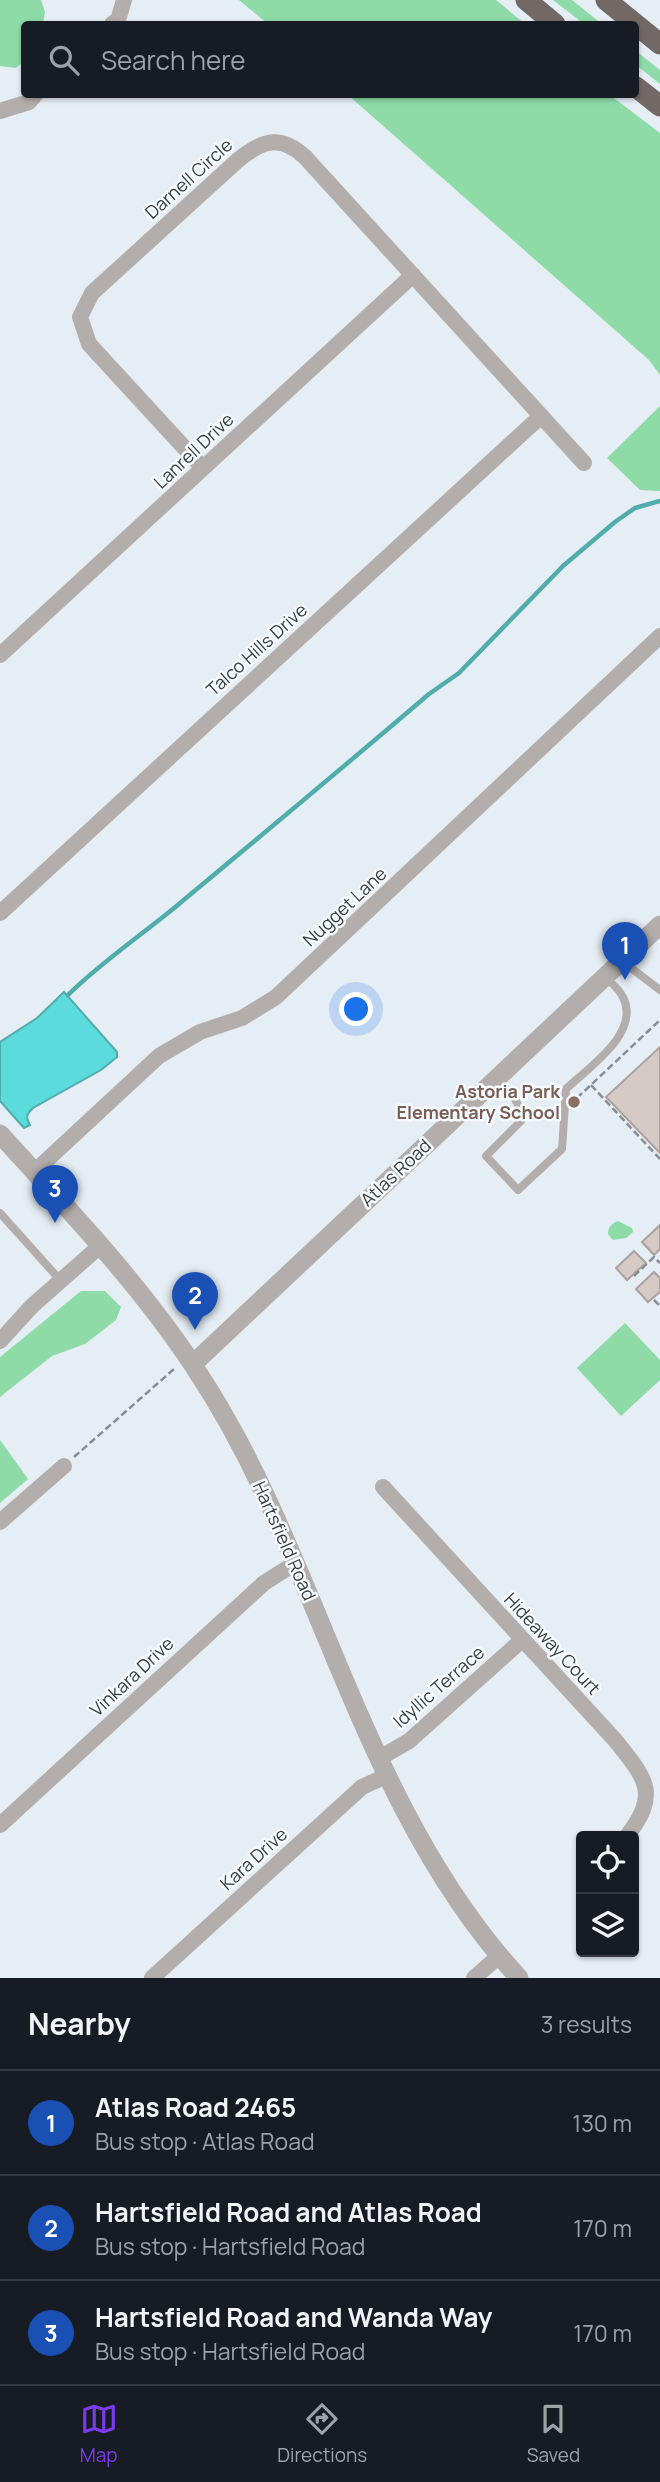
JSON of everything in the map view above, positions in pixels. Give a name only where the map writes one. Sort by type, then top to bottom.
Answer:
[{"type":"highway","points":[[526,0],[551,21]]},
{"type":"highway","points":[[606,0],[632,21]]},
{"type":"highway","points":[[639,27],[660,44]]},
{"type":"highway","points":[[639,90],[660,106]]},
{"type":"street","points":[[116,21],[124,0]]},
{"type":"street","points":[[0,111],[29,102],[32,98]]},
{"type":"street","name":"Darnell Circle","points":[[203,468],[89,344],[80,317],[92,293],[248,151],[274,142],[294,146],[305,157],[584,463]]},
{"type":"street","name":"Lanrell Drive","points":[[0,655],[413,275]]},
{"type":"street","name":"Talco Hills Drive","points":[[0,913],[541,416]]},
{"type":"street","name":"Nugget Lane","points":[[34,1172],[159,1056],[200,1032],[242,1018],[276,997],[660,636]]},
{"type":"street","name":"Atlas Road","points":[[190,1360],[660,925]]},
{"type":"street","name":"Hartsfield Road","points":[[0,1135],[100,1247],[190,1360],[267,1499],[382,1767],[411,1825],[441,1875],[499,1956],[519,1978]]},
{"type":"street","points":[[0,1341],[32,1306],[100,1247]]},
{"type":"street","points":[[0,1522],[64,1466]]},
{"type":"street","name":"Hideaway Court","points":[[383,1487],[615,1740],[644,1776],[651,1793],[651,1803],[643,1820],[632,1831]]},
{"type":"street","name":"Vinkara Drive","points":[[0,1825],[264,1583],[295,1564]]},
{"type":"street","name":"Idyllic Terrace","points":[[382,1767],[522,1640]]},
{"type":"street","name":"Kara Drive","points":[[152,1978],[382,1767]]},
{"type":"street","points":[[474,1978],[499,1956]]},
{"type":"lane","points":[[622,961],[660,990]]},
{"type":"lane","points":[[496,1079],[517,1102],[522,1110],[522,1120],[486,1156],[517,1190],[562,1149],[566,1089],[618,1040],[624,1030],[626,1006],[622,995],[605,976]]},
{"type":"lane","points":[[0,1213],[61,1281]]},
{"type":"path","points":[[575,1101],[660,1020]]},
{"type":"path","points":[[591,1086],[660,1159]]},
{"type":"path","points":[[634,1276],[654,1257],[660,1263]]},
{"type":"path","points":[[654,1300],[660,1306]]},
{"type":"path","points":[[64,1466],[190,1360]]},
{"type":"green space","points":[[0,0],[41,0],[45,12],[44,21],[21,21],[21,64],[16,68],[0,66]]},
{"type":"green space","points":[[239,0],[496,0],[521,21],[264,21]]},
{"type":"green space","points":[[553,0],[572,0],[598,21],[580,21]]},
{"type":"green space","points":[[639,53],[660,70],[660,84],[639,67]]},
{"type":"green space","points":[[351,98],[614,98],[660,133],[660,375],[649,360]]},
{"type":"green space","points":[[660,406],[660,491],[640,490],[607,458]]},
{"type":"green space","points":[[618,1221],[632,1228],[633,1232],[626,1238],[613,1240],[608,1234],[609,1229]]},
{"type":"green space","points":[[81,1291],[105,1291],[121,1307],[116,1320],[85,1344],[52,1356],[0,1397],[0,1357]]},
{"type":"green space","points":[[625,1323],[660,1360],[660,1380],[621,1416],[577,1368]]},
{"type":"green space","points":[[0,1440],[28,1479],[0,1503]]},
{"type":"water","points":[[64,992],[117,1052],[117,1057],[101,1070],[33,1108],[27,1116],[30,1125],[24,1128],[0,1101],[0,1042],[37,1018]]},
{"type":"building","points":[[660,1047],[660,1153],[606,1097]]},
{"type":"building","points":[[660,1225],[660,1249],[654,1255],[642,1242]]},
{"type":"building","points":[[634,1251],[646,1263],[627,1280],[616,1268]]},
{"type":"building","points":[[654,1272],[660,1278],[660,1292],[648,1302],[636,1289]]},
{"type":"waterway","points":[[68,995],[429,694],[459,673],[563,566],[615,522],[635,508],[660,501]]},
{"type":"place","name":"Atlas Road 2465","points":[[625,980]]},
{"type":"place","name":"Astoria Park Elementary School","points":[[574,1102]]},
{"type":"place","name":"Hartsfield Road and Wanda Way","points":[[55,1223]]},
{"type":"place","name":"Hartsfield Road and Atlas Road","points":[[195,1330]]}]
